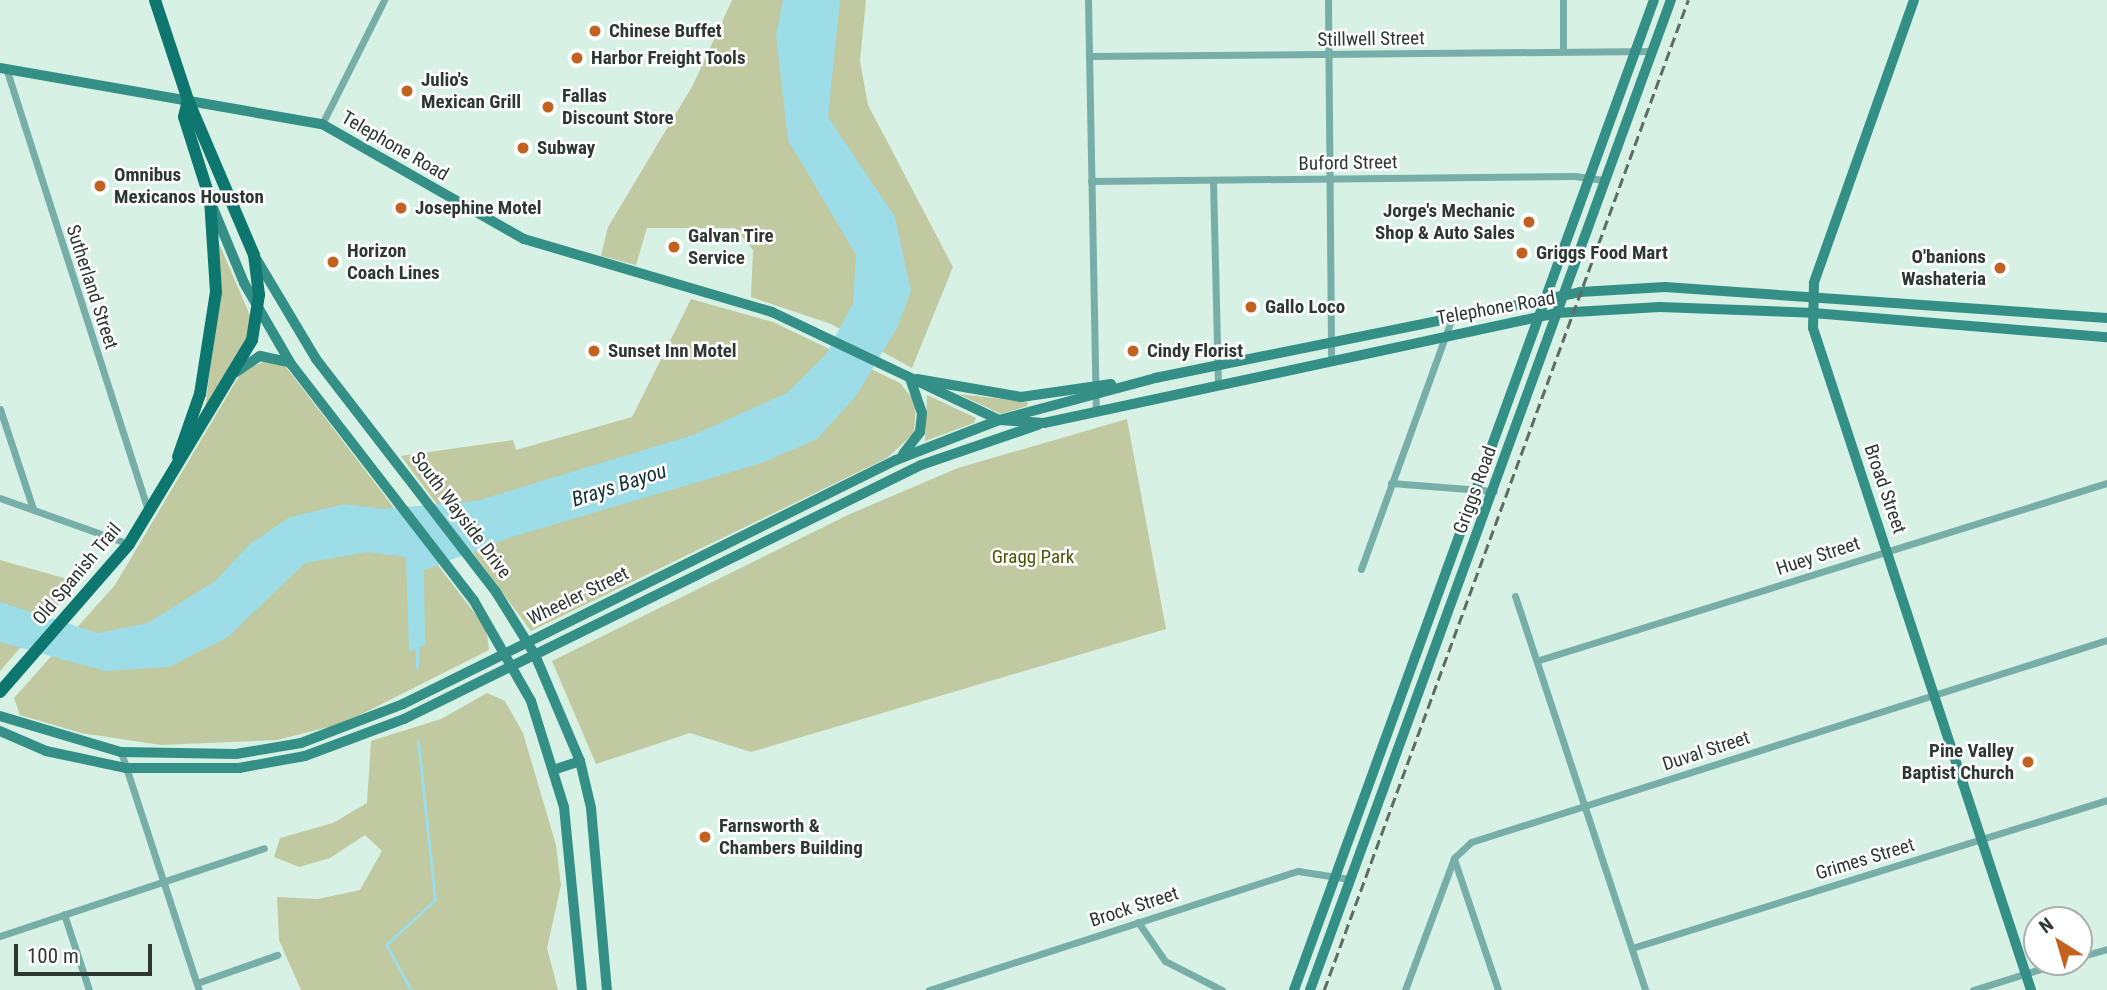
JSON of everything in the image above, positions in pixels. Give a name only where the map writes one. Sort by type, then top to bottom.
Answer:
[{"type":"main road","name":"South Wayside Drive","points":[[155,0],[188,100],[254,255],[316,359],[496,593],[535,654],[580,761],[591,808],[607,990]]},
{"type":"main road","name":"Griggs Road","points":[[1294,990],[1480,489],[1654,0]]},
{"type":"main road","name":"Griggs Road","points":[[1310,990],[1671,0]]},
{"type":"main road","name":"Broad Street","points":[[1914,0],[1814,296],[1813,313],[1824,367],[2023,964]]},
{"type":"main road","name":"Telephone Road","points":[[3,68],[323,124],[524,239],[772,312],[910,377],[958,406],[999,420],[1044,423],[1331,358],[1557,313],[1660,307],[1813,313],[2107,337]]},
{"type":"main road","name":"South Wayside Drive","points":[[188,100],[184,117],[210,199],[257,306],[291,364],[474,601],[513,664],[556,769],[582,990]]},
{"type":"main road","name":"Old Spanish Trail","points":[[173,472],[193,419],[214,324],[210,199]]},
{"type":"main road","name":"Old Spanish Trail","points":[[3,689],[129,544],[149,516],[173,472],[236,372],[252,340],[257,306],[254,255]]},
{"type":"main road","name":"Telephone Road","points":[[910,377],[1021,397],[1095,391],[1216,363],[1548,296],[1665,287],[2107,318]]},
{"type":"main road","points":[[236,372],[260,356],[291,364]]},
{"type":"main road","points":[[896,460],[920,432],[922,412],[910,377]]},
{"type":"main road","name":"Wheeler Street","points":[[0,716],[121,752],[236,754],[360,723],[896,460],[999,420],[1095,391]]},
{"type":"main road","name":"Wheeler Street","points":[[0,731],[46,751],[126,768],[239,768],[365,737],[909,470],[1044,423]]},
{"type":"main road","points":[[360,723],[365,737]]},
{"type":"main road","points":[[236,754],[239,768]]},
{"type":"main road","points":[[556,769],[580,761]]},
{"type":"street","points":[[323,124],[384,0]]},
{"type":"street","points":[[1088,0],[1096,411]]},
{"type":"street","points":[[1328,0],[1334,339],[1331,358]]},
{"type":"street","points":[[1563,0],[1563,51]]},
{"type":"street","name":"Stillwell Street","points":[[1089,56],[1329,56],[1652,51]]},
{"type":"street","name":"Sutherland Street","points":[[3,68],[149,516]]},
{"type":"street","name":"Buford Street","points":[[1091,181],[1604,180]]},
{"type":"street","points":[[1213,181],[1218,384]]},
{"type":"street","points":[[1360,569],[1453,314]]},
{"type":"street","points":[[0,409],[33,509]]},
{"type":"street","points":[[1391,483],[1494,491]]},
{"type":"street","name":"Huey Street","points":[[1539,660],[2107,483]]},
{"type":"street","points":[[0,498],[129,544]]},
{"type":"street","points":[[1515,596],[1539,660],[1645,990]]},
{"type":"street","name":"Duval Street","points":[[1454,858],[1471,842],[2107,640]]},
{"type":"street","points":[[121,752],[198,986],[277,955]]},
{"type":"street","name":"Grimes Street","points":[[1632,948],[2107,800]]},
{"type":"street","points":[[0,936],[264,848]]},
{"type":"street","points":[[1405,990],[1454,858]]},
{"type":"street","points":[[1454,858],[1498,990]]},
{"type":"street","name":"Brock Street","points":[[929,990],[1298,871],[1349,879]]},
{"type":"street","points":[[64,914],[89,990]]},
{"type":"street","points":[[1138,922],[1164,961],[1222,990]]},
{"type":"street","points":[[1973,990],[2023,974]]},
{"type":"green space","points":[[732,0],[866,0],[860,61],[868,105],[953,267],[912,368],[831,324],[751,297],[753,250],[735,228],[647,228],[636,265],[601,256],[608,227],[693,85]]},
{"type":"green space","points":[[218,241],[251,318],[248,335],[205,409],[218,309]]},
{"type":"green space","points":[[691,299],[773,322],[900,383],[916,403],[914,433],[887,458],[531,631],[401,456],[513,440],[516,450],[632,417]]},
{"type":"green space","points":[[271,359],[286,367],[486,628],[489,650],[344,723],[277,740],[161,745],[81,733],[20,715],[14,698],[115,585],[242,371]]},
{"type":"green space","points":[[958,394],[1028,402],[1027,406],[1001,414]]},
{"type":"green space","points":[[927,395],[976,418],[974,423],[925,441]]},
{"type":"green space","name":"Gragg Park","points":[[1127,419],[1166,629],[751,752],[690,733],[596,764],[552,661],[850,514],[958,468]]},
{"type":"green space","points":[[0,560],[78,582],[0,671]]},
{"type":"green space","points":[[487,693],[505,701],[523,733],[556,845],[561,885],[547,948],[558,990],[301,990],[279,940],[277,897],[318,899],[360,890],[382,851],[365,835],[330,858],[299,867],[274,857],[280,838],[333,823],[367,803],[371,741],[441,719]]},
{"type":"water","name":"Brays Bayou","points":[[783,0],[840,0],[828,117],[895,217],[911,291],[897,328],[856,396],[817,439],[762,463],[512,537],[424,570],[425,645],[409,652],[406,557],[368,552],[305,563],[228,637],[169,667],[105,671],[0,642],[0,602],[98,633],[148,623],[215,581],[250,544],[290,517],[345,504],[382,509],[476,501],[693,435],[787,393],[827,353],[853,303],[856,255],[788,140],[776,36]]},
{"type":"waterway","points":[[417,646],[417,668]]},
{"type":"waterway","points":[[411,990],[386,945],[435,900],[418,741]]},
{"type":"railway","points":[[1324,990],[1688,0]]},
{"type":"place","name":"Chinese Buffet","points":[[595,31]]},
{"type":"place","name":"Harbor Freight Tools","points":[[577,58]]},
{"type":"place","name":"Julio's Mexican Grill","points":[[407,91]]},
{"type":"place","name":"Fallas Discount Store","points":[[548,107]]},
{"type":"place","name":"Subway","points":[[523,148]]},
{"type":"place","name":"Omnibus Mexicanos Houston","points":[[100,186]]},
{"type":"place","name":"Josephine Motel","points":[[401,208]]},
{"type":"place","name":"Jorge's Mechanic Shop & Auto Sales","points":[[1529,222]]},
{"type":"place","name":"Galvan Tire Service","points":[[674,247]]},
{"type":"place","name":"Griggs Food Mart","points":[[1522,253]]},
{"type":"place","name":"Horizon Coach Lines","points":[[333,262]]},
{"type":"place","name":"O'banions Washateria","points":[[2000,268]]},
{"type":"place","name":"Gallo Loco","points":[[1251,307]]},
{"type":"place","name":"Sunset Inn Motel","points":[[594,351]]},
{"type":"place","name":"Cindy Florist","points":[[1133,351]]},
{"type":"place","name":"Pine Valley Baptist Church","points":[[2028,762]]},
{"type":"place","name":"Farnsworth & Chambers Building","points":[[705,837]]}]
